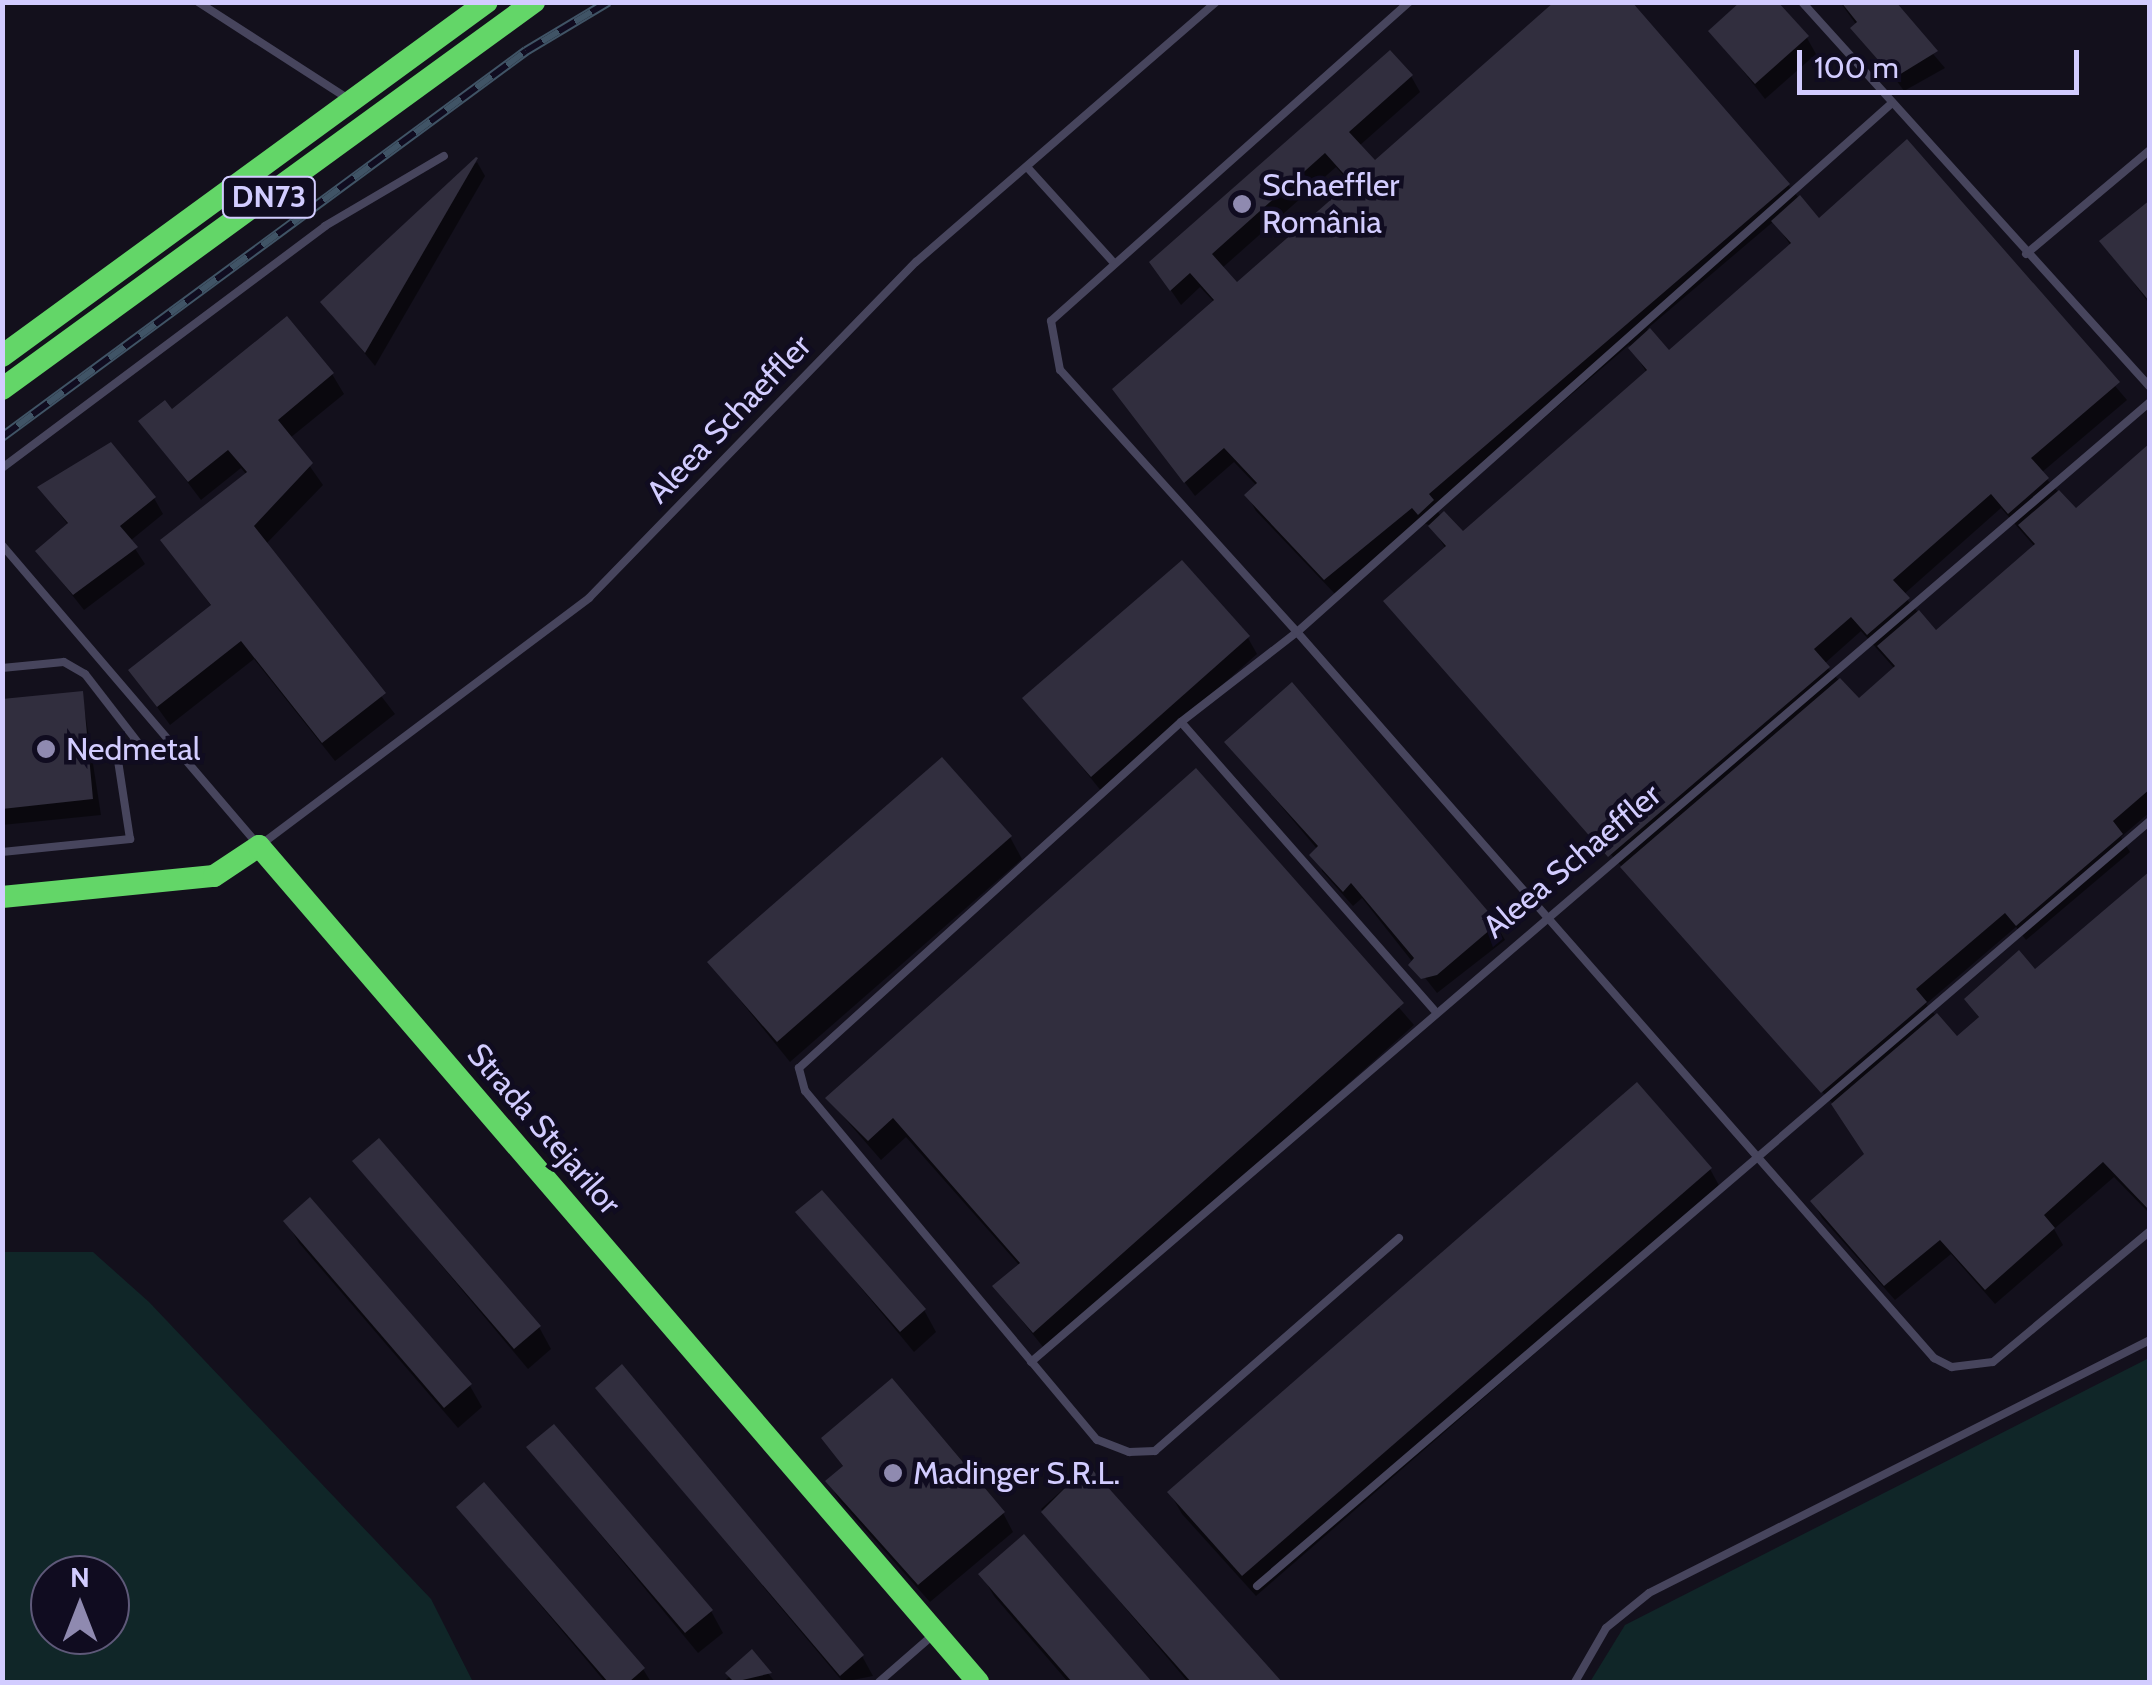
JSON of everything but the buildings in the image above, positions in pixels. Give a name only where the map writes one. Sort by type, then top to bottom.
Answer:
[{"type":"main road","name":"DN73","points":[[2,356],[487,2]]},
{"type":"main road","name":"DN73","points":[[2,389],[534,2]]},
{"type":"main road","points":[[2,897],[214,876],[259,846]]},
{"type":"main road","name":"Strada Stejarilor","points":[[259,846],[978,1682]]},
{"type":"lane","points":[[198,2],[351,101]]},
{"type":"lane","name":"Aleea Schaeffler","points":[[259,846],[590,598],[916,262],[1216,2]]},
{"type":"lane","points":[[1409,2],[1113,262],[1052,321],[1060,370],[1297,632],[1758,1161],[1952,1367],[1993,1362],[2150,1231]]},
{"type":"lane","points":[[1802,2],[2150,387]]},
{"type":"lane","points":[[1399,1238],[1155,1451],[1097,1440],[805,1091],[798,1068],[1180,722],[1297,632],[1892,103]]},
{"type":"lane","points":[[2026,254],[2150,150]]},
{"type":"lane","points":[[2,468],[326,226],[444,156]]},
{"type":"lane","points":[[1027,167],[1113,262]]},
{"type":"lane","name":"Aleea Schaeffler","points":[[1031,1362],[1434,1010],[2150,402]]},
{"type":"lane","points":[[2,545],[259,846]]},
{"type":"lane","points":[[2,668],[74,668],[146,754],[182,757]]},
{"type":"lane","points":[[1180,722],[1434,1010]]},
{"type":"lane","points":[[2,852],[130,839],[118,761],[133,742]]},
{"type":"lane","points":[[1256,1586],[1758,1161],[2150,821]]},
{"type":"lane","points":[[1575,1682],[1606,1628],[1649,1593],[2150,1340]]},
{"type":"lane","points":[[879,1682],[936,1633]]},
{"type":"green space","points":[[3,1252],[93,1252],[149,1302],[431,1599],[473,1682],[3,1682]]},
{"type":"green space","points":[[2149,1358],[2149,1682],[1590,1682],[1625,1625]]},
{"type":"railway","points":[[2,437],[526,51],[608,2]]},
{"type":"traffic: fast","points":[[2,356],[487,2]]},
{"type":"traffic: fast","points":[[2,389],[534,2]]},
{"type":"traffic: fast","points":[[2,897],[214,876],[259,846],[978,1682]]},
{"type":"place","name":"Schaeffler România","points":[[1242,204]]},
{"type":"place","name":"Nedmetal","points":[[46,749]]},
{"type":"place","name":"Madinger S.R.L.","points":[[893,1473]]}]
